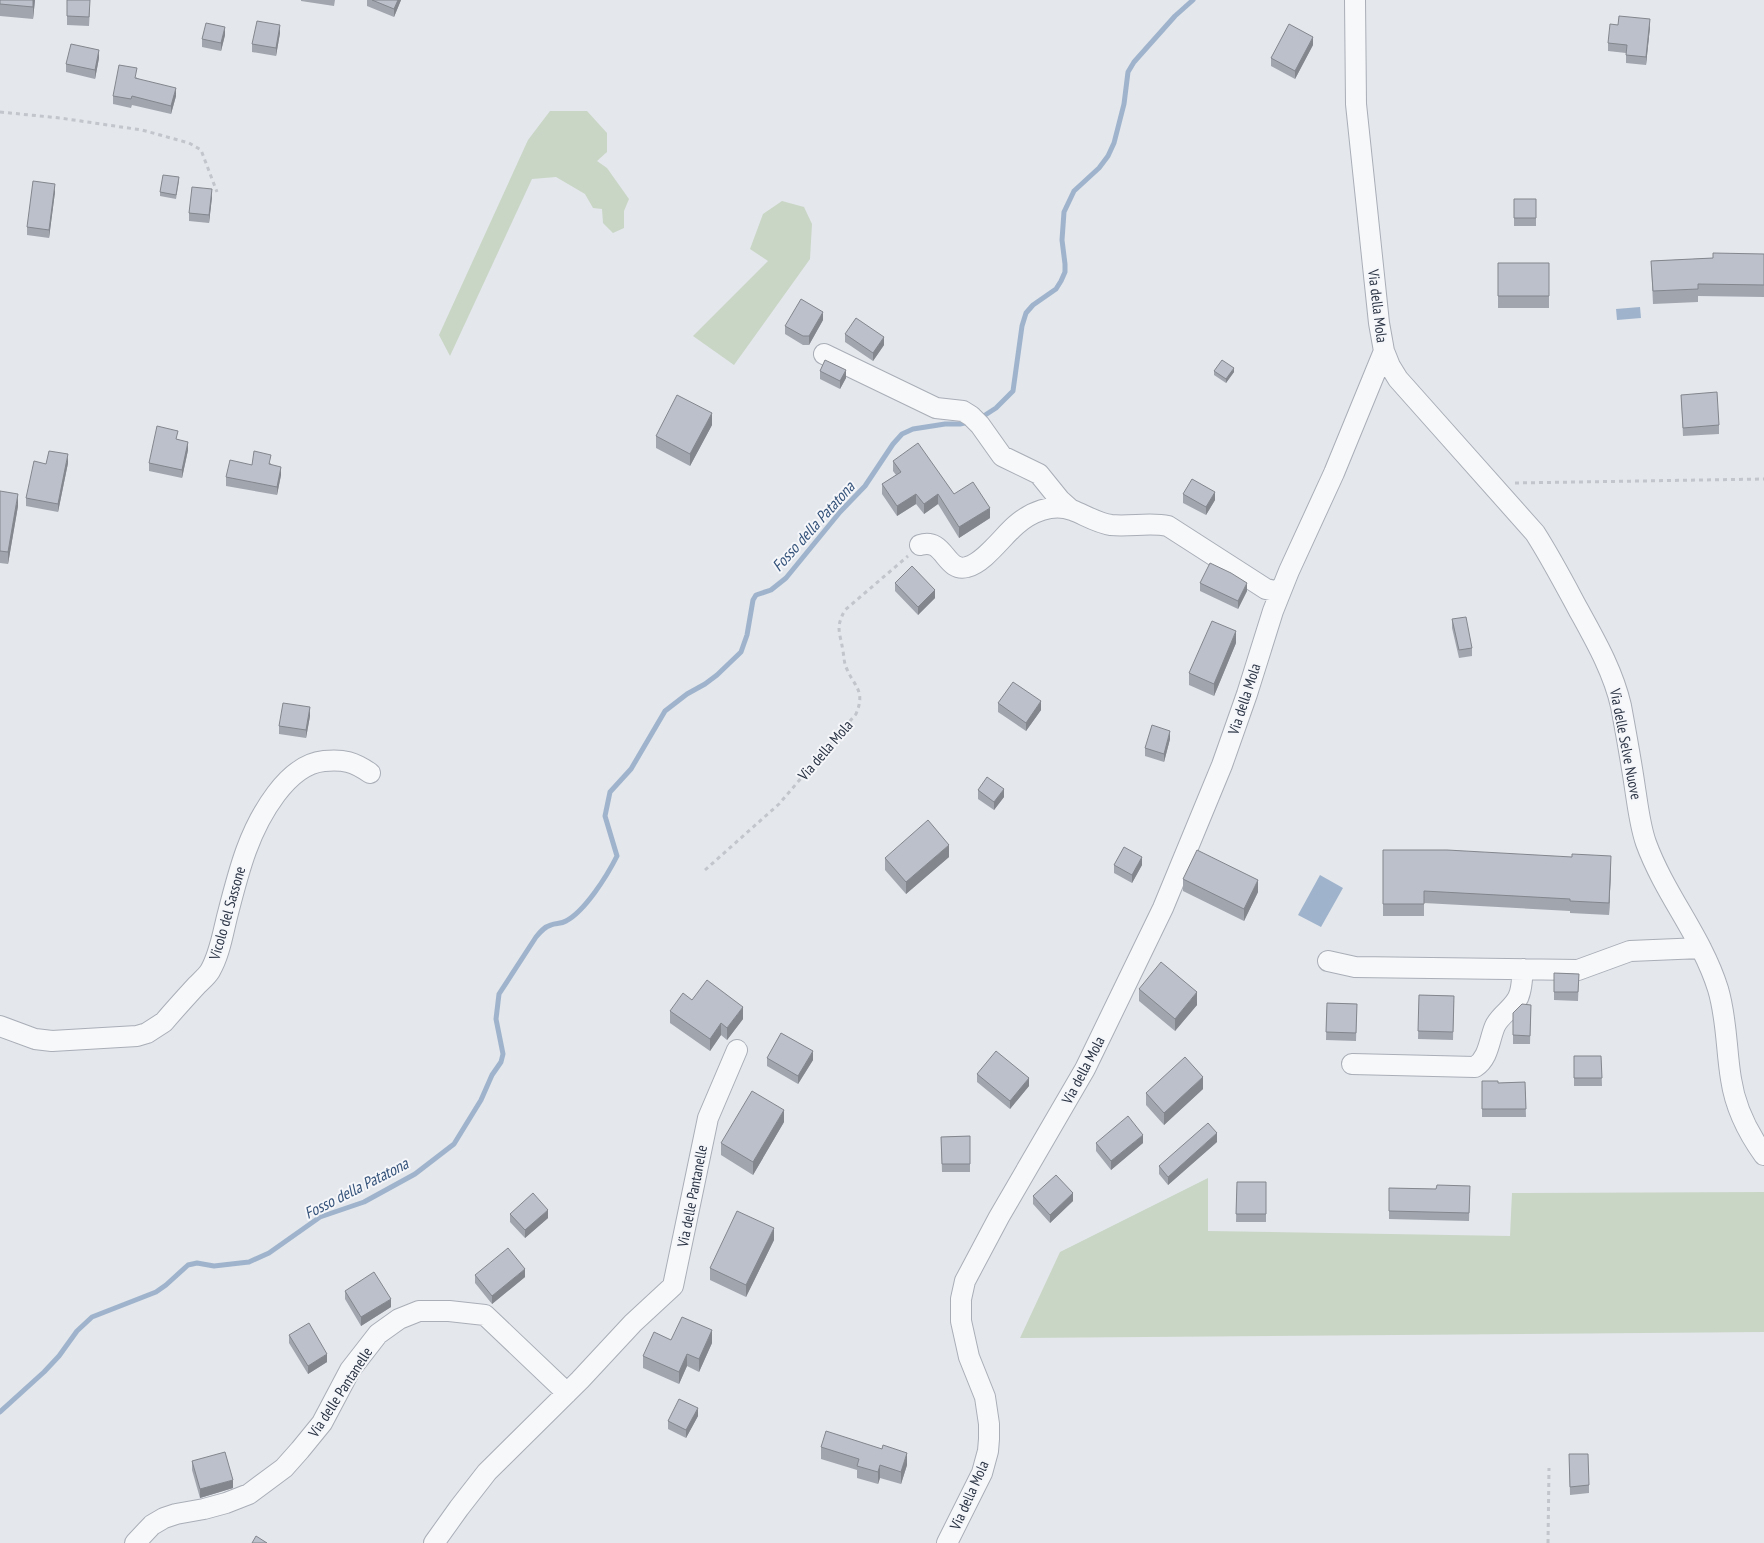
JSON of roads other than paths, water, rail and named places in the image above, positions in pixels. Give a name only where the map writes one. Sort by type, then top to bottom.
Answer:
[{"type":"street","name":"Via della Mola","points":[[947,1543],[982,1473],[989,1439],[985,1397],[969,1357],[962,1333],[960,1309],[964,1285],[998,1216],[1085,1069],[1163,908],[1222,765],[1280,592],[1298,548],[1334,473],[1384,351],[1379,323],[1356,104],[1355,0]]},
{"type":"street","name":"Via delle Selve Nuove","points":[[1384,351],[1398,379],[1521,517],[1547,552],[1602,653],[1612,676],[1620,705],[1645,841],[1657,869],[1701,948],[1714,976],[1722,1002],[1734,1093],[1746,1125],[1764,1155]]},
{"type":"street","points":[[824,354],[936,408],[963,412],[976,420],[1002,456],[1038,474],[1070,509],[1103,524],[1126,527],[1159,524],[1168,526],[1266,589],[1280,592]]},
{"type":"street","points":[[920,546],[932,544],[952,564],[960,568],[968,567],[978,562],[1016,524],[1030,514],[1040,510],[1055,508],[1070,509]]},
{"type":"street","name":"Vicolo del Sassone","points":[[0,1026],[35,1039],[52,1041],[137,1036],[156,1028],[164,1022],[210,972],[237,876],[251,838],[262,814],[283,785],[308,764],[321,761],[337,760],[357,764],[370,773]]},
{"type":"street","points":[[1328,962],[1355,967],[1578,970],[1630,951],[1701,948]]},
{"type":"street","points":[[1352,1064],[1475,1067],[1486,1053],[1496,1025],[1505,1012],[1515,1004],[1520,993],[1523,969]]},
{"type":"street","name":"Via delle Pantanelle","points":[[434,1543],[487,1472],[567,1393],[633,1323],[670,1290],[675,1283],[708,1118],[737,1050]]},
{"type":"street","name":"Via delle Pantanelle","points":[[135,1543],[152,1525],[164,1518],[226,1503],[249,1494],[284,1468],[322,1423],[350,1370],[378,1334],[399,1319],[420,1311],[449,1311],[485,1315],[567,1393]]},
{"type":"water","points":[[1640,307],[1641,318],[1617,320],[1616,309]]},
{"type":"water","points":[[1320,875],[1343,888],[1321,927],[1298,915]]},
{"type":"waterway","name":"Fosso della Patatona","points":[[979,419],[996,408],[1013,391],[1022,326],[1026,313],[1033,305],[1056,289],[1065,272],[1062,240],[1064,212],[1074,191],[1099,168],[1108,156],[1114,143],[1124,104],[1128,72],[1134,62],[1175,16],[1193,0]]},
{"type":"waterway","name":"Fosso della Patatona","points":[[0,1412],[44,1372],[59,1356],[77,1331],[92,1317],[156,1292],[188,1265],[197,1263],[214,1266],[249,1262],[269,1253],[320,1217],[364,1202],[415,1174],[454,1144],[481,1100],[492,1075],[501,1062],[503,1054],[496,1019],[499,994],[539,933],[544,928],[553,924],[564,922],[581,909],[595,892],[617,856],[605,816],[610,792],[631,769],[665,711],[717,675],[741,652],[747,635],[753,600],[756,595],[771,590],[786,578],[840,512],[865,486],[893,444],[902,434],[913,429],[969,422]]}]
